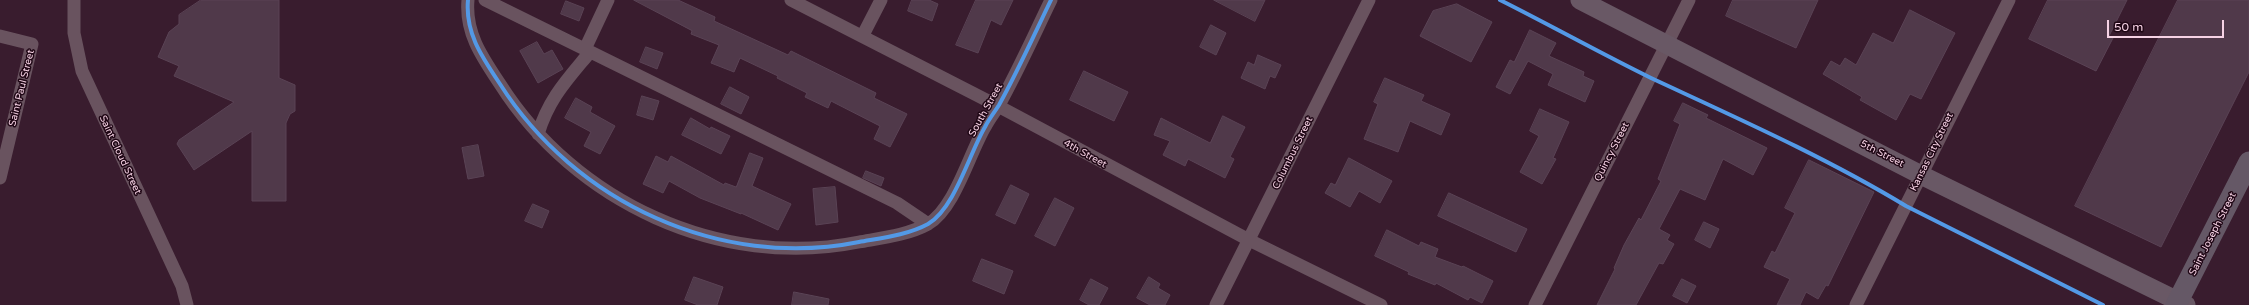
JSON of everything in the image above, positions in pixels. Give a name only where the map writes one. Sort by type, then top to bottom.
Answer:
[{"type":"main road","name":"5th Street","points":[[1580,0],[1668,43],[1921,175],[2180,304]]},
{"type":"main road","name":"Saint Joseph Street","points":[[2180,304],[2249,162]]},
{"type":"street","name":"Saint Cloud Street","points":[[74,0],[74,33],[82,71],[182,286],[187,305]]},
{"type":"street","points":[[468,0],[467,15],[470,31],[478,50],[506,94],[538,134],[560,157],[590,180],[628,204],[669,225],[709,238],[744,245],[813,248],[848,245],[894,236],[928,224]]},
{"type":"street","points":[[485,0],[897,203],[928,224]]},
{"type":"street","points":[[538,134],[545,112],[560,88],[588,51],[608,0]]},
{"type":"street","name":"4th Street","points":[[791,0],[998,106],[1250,240],[1381,305]]},
{"type":"street","points":[[863,36],[880,0]]},
{"type":"street","name":"South Street","points":[[928,224],[939,213],[950,198],[1051,0]]},
{"type":"street","name":"Columbus Street","points":[[1216,305],[1250,240],[1369,0]]},
{"type":"street","name":"Quincy Street","points":[[1535,305],[1689,0]]},
{"type":"street","name":"Kansas City Street","points":[[1856,305],[2009,0]]},
{"type":"street","name":"Saint Paul Street","points":[[0,36],[32,44],[0,178]]},
{"type":"building","points":[[201,0],[279,0],[279,78],[295,85],[295,111],[290,114],[286,123],[286,201],[252,201],[252,131],[194,170],[177,144],[179,140],[234,102],[174,76],[179,66],[158,57],[169,32],[179,24],[179,15]]},
{"type":"building","points":[[634,0],[678,0],[715,17],[714,21],[788,55],[791,51],[876,93],[874,98],[907,114],[890,147],[874,139],[880,126],[831,101],[828,108],[805,97],[807,93],[777,78],[778,76],[740,58],[734,72],[711,63],[719,45],[691,34],[692,31]]},
{"type":"building","points":[[912,0],[929,0],[938,4],[932,21],[908,11]]},
{"type":"building","points":[[976,0],[1013,0],[1001,25],[991,20],[978,53],[956,45]]},
{"type":"building","points":[[1214,0],[1265,0],[1255,21]]},
{"type":"building","points":[[1733,0],[1818,0],[1796,48],[1726,16]]},
{"type":"building","points":[[2048,0],[2127,0],[2109,36],[2113,38],[2096,71],[2029,39]]},
{"type":"building","points":[[2178,0],[2249,0],[2249,72],[2161,247],[2075,206]]},
{"type":"building","points":[[566,1],[584,8],[579,21],[561,14]]},
{"type":"building","points":[[1457,4],[1492,22],[1471,62],[1420,36],[1433,11]]},
{"type":"building","points":[[1910,10],[1955,33],[1921,99],[1910,94],[1896,120],[1860,100],[1862,97],[1823,74],[1831,61],[1840,66],[1845,58],[1856,65],[1873,33],[1893,43]]},
{"type":"building","points":[[1211,25],[1226,33],[1216,55],[1200,47]]},
{"type":"building","points":[[1530,30],[1556,43],[1549,56],[1584,72],[1583,76],[1594,81],[1585,102],[1548,85],[1553,74],[1528,61],[1510,94],[1496,87],[1510,60],[1514,62]]},
{"type":"building","points":[[537,42],[544,54],[552,50],[563,69],[538,83],[520,51]]},
{"type":"building","points":[[646,47],[663,53],[657,69],[640,62]]},
{"type":"building","points":[[1258,55],[1281,65],[1275,78],[1270,76],[1265,89],[1241,78],[1248,62],[1254,65]]},
{"type":"building","points":[[1084,71],[1128,92],[1114,121],[1070,100]]},
{"type":"building","points":[[1385,78],[1424,95],[1421,101],[1450,114],[1441,135],[1410,121],[1398,152],[1364,139],[1378,104],[1374,102]]},
{"type":"building","points":[[730,87],[749,97],[741,114],[721,104]]},
{"type":"building","points":[[642,96],[659,101],[653,120],[637,115]]},
{"type":"building","points":[[576,98],[592,107],[590,112],[615,126],[600,154],[584,146],[591,132],[565,118]]},
{"type":"building","points":[[1683,103],[1708,115],[1706,118],[1767,148],[1753,175],[1723,159],[1705,200],[1680,189],[1659,229],[1670,235],[1667,240],[1674,244],[1663,264],[1659,263],[1636,305],[1597,305],[1615,269],[1614,268],[1624,245],[1639,218],[1641,220],[1661,181],[1658,179],[1680,124],[1674,121]]},
{"type":"building","points":[[1540,109],[1569,122],[1553,158],[1556,159],[1542,184],[1520,172],[1539,136],[1530,131]]},
{"type":"building","points":[[1223,116],[1245,127],[1230,157],[1234,159],[1225,178],[1188,159],[1185,166],[1163,155],[1170,141],[1154,135],[1161,118],[1210,143]]},
{"type":"building","points":[[691,118],[710,129],[711,127],[730,136],[721,154],[682,135]]},
{"type":"building","points":[[478,145],[484,176],[468,179],[462,148]]},
{"type":"building","points":[[750,153],[763,158],[752,186],[791,204],[778,230],[741,213],[700,198],[669,181],[663,193],[643,184],[656,156],[668,162],[671,156],[724,185],[725,183],[736,187]]},
{"type":"building","points":[[1349,158],[1392,181],[1380,203],[1359,191],[1350,207],[1325,193],[1331,183],[1335,185]]},
{"type":"building","points":[[1809,160],[1874,192],[1828,286],[1826,285],[1818,299],[1806,292],[1800,305],[1777,305],[1790,279],[1764,267],[1772,251],[1775,253],[1795,213],[1785,208]]},
{"type":"building","points":[[866,171],[884,178],[881,186],[863,178]]},
{"type":"building","points":[[1011,185],[1029,194],[1015,224],[996,215]]},
{"type":"building","points":[[835,187],[838,222],[816,225],[813,189]]},
{"type":"building","points":[[1449,193],[1527,229],[1516,252],[1438,216]]},
{"type":"building","points":[[1055,198],[1074,208],[1055,246],[1035,236]]},
{"type":"building","points":[[533,204],[549,211],[542,228],[525,221]]},
{"type":"building","points":[[1704,222],[1719,229],[1710,248],[1695,240]]},
{"type":"building","points":[[1387,230],[1419,246],[1421,242],[1438,249],[1435,257],[1462,267],[1463,266],[1493,281],[1482,303],[1470,297],[1468,300],[1436,283],[1435,285],[1408,274],[1409,272],[1375,256]]},
{"type":"building","points":[[982,259],[1013,271],[1004,294],[973,281]]},
{"type":"building","points":[[694,277],[723,287],[717,305],[698,305],[685,300]]},
{"type":"building","points":[[1149,277],[1160,284],[1158,288],[1170,295],[1165,305],[1150,305],[1137,298]]},
{"type":"building","points":[[1091,279],[1108,288],[1099,305],[1089,305],[1080,300]]},
{"type":"building","points":[[1682,279],[1696,286],[1687,303],[1673,296]]},
{"type":"building","points":[[794,292],[829,299],[828,305],[792,305]]},
{"type":"cycle path","points":[[468,0],[469,23],[472,34],[481,54],[500,84],[531,126],[568,162],[610,193],[656,218],[704,235],[755,246],[807,248],[859,242],[912,231],[928,224],[938,216],[946,206],[961,180],[979,138],[1006,92],[1051,0]]},
{"type":"cycle path","points":[[1500,0],[1651,78],[1748,123],[1844,171],[1906,206],[2103,305]]}]
